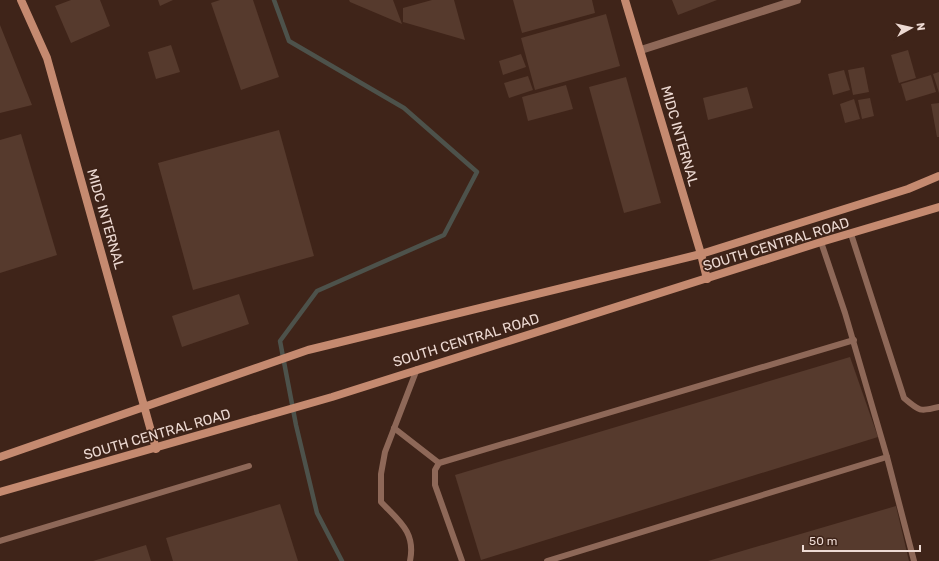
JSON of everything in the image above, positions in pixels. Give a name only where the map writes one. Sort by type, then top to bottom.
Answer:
[{"type":"main road","name":"MIDC INTERNAL","points":[[21,0],[48,58],[156,449]]},
{"type":"main road","name":"MIDC INTERNAL","points":[[625,0],[701,254],[706,279]]},
{"type":"main road","name":"SOUTH CENTRAL ROAD","points":[[0,457],[145,408],[308,350],[701,254],[908,189],[939,176]]},
{"type":"main road","name":"SOUTH CENTRAL ROAD","points":[[0,492],[156,449],[332,397],[417,368],[939,207]]},
{"type":"street","points":[[641,50],[797,0]]},
{"type":"lane","points":[[851,234],[904,398],[913,407],[923,411],[939,407]]},
{"type":"lane","points":[[822,242],[854,340],[914,561]]},
{"type":"lane","points":[[462,561],[435,485],[435,470],[439,463],[854,340]]},
{"type":"lane","points":[[410,561],[413,550],[409,531],[381,502],[381,474],[385,452],[417,368]]},
{"type":"lane","points":[[394,428],[439,463]]},
{"type":"lane","points":[[547,561],[887,457]]},
{"type":"lane","points":[[0,541],[249,466]]},
{"type":"building","points":[[71,0],[100,0],[110,26],[71,43],[55,6]]},
{"type":"building","points":[[158,0],[173,0],[160,6]]},
{"type":"building","points":[[220,0],[253,0],[279,77],[241,90],[211,3]]},
{"type":"building","points":[[349,0],[393,0],[402,24],[350,2]]},
{"type":"building","points":[[432,0],[454,0],[465,40],[403,22],[403,8]]},
{"type":"building","points":[[513,0],[592,0],[595,13],[522,33]]},
{"type":"building","points":[[672,0],[717,0],[678,15]]},
{"type":"building","points":[[606,14],[620,66],[535,90],[521,38]]},
{"type":"building","points":[[0,25],[32,105],[0,113]]},
{"type":"building","points":[[171,45],[180,72],[156,79],[148,52]]},
{"type":"building","points":[[908,50],[916,78],[899,83],[891,55]]},
{"type":"building","points":[[521,54],[526,67],[503,75],[499,61]]},
{"type":"building","points":[[864,67],[869,92],[853,95],[848,70]]},
{"type":"building","points":[[844,70],[850,90],[833,95],[828,74]]},
{"type":"building","points":[[939,72],[939,93],[933,74]]},
{"type":"building","points":[[931,75],[936,92],[906,101],[901,84]]},
{"type":"building","points":[[528,76],[533,90],[509,98],[504,83]]},
{"type":"building","points":[[626,77],[661,203],[624,213],[589,87]]},
{"type":"building","points":[[566,85],[573,109],[528,121],[522,97]]},
{"type":"building","points":[[747,87],[753,108],[708,120],[703,98]]},
{"type":"building","points":[[870,98],[874,116],[862,119],[858,100]]},
{"type":"building","points":[[854,99],[860,119],[845,123],[840,104]]},
{"type":"building","points":[[939,103],[939,137],[937,137],[931,104]]},
{"type":"building","points":[[279,130],[314,256],[193,290],[158,163]]},
{"type":"building","points":[[21,134],[57,255],[0,273],[0,140]]},
{"type":"building","points":[[239,294],[249,324],[182,347],[172,316]]},
{"type":"building","points":[[850,357],[878,437],[481,560],[455,475]]},
{"type":"building","points":[[280,504],[298,561],[173,561],[166,538]]},
{"type":"building","points":[[896,506],[909,561],[708,561]]},
{"type":"building","points":[[146,545],[151,561],[93,561]]},
{"type":"waterway","points":[[274,0],[289,41],[404,108],[477,172],[444,235],[317,291],[280,341],[296,425],[317,513],[342,561]]}]
